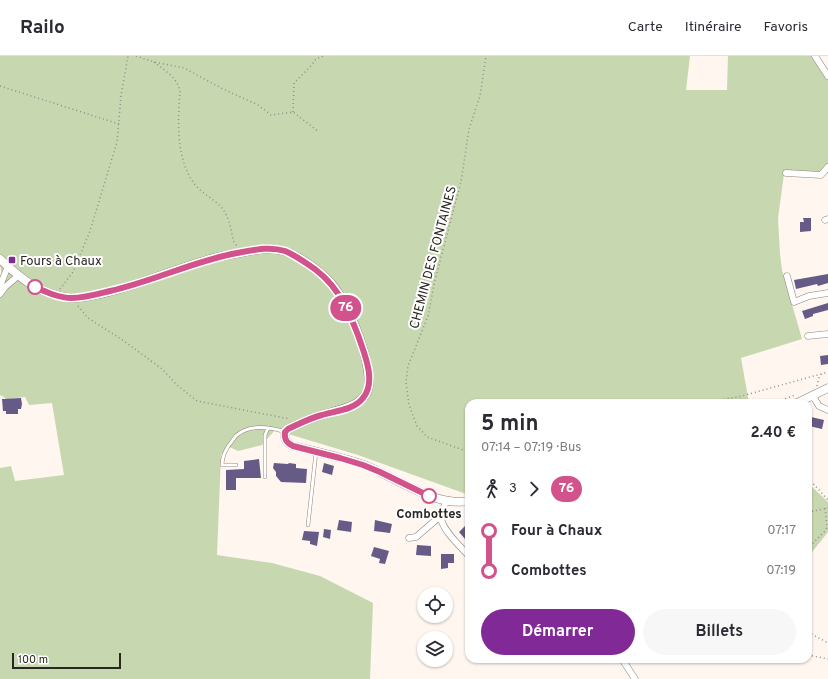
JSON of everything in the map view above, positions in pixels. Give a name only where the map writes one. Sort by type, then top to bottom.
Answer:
[{"type":"street","points":[[815,56],[828,76]]},
{"type":"street","points":[[786,172],[821,175],[828,167]]},
{"type":"street","points":[[0,259],[19,276],[39,289],[55,295],[72,298],[99,294],[127,287],[202,261],[255,249],[285,251],[319,271],[341,297],[351,317],[363,351],[369,383],[367,392],[362,400],[346,408],[321,415],[302,423],[287,431],[285,440],[288,444],[340,458],[369,468],[429,496],[446,501],[465,501]]},
{"type":"street","points":[[0,286],[8,266]]},
{"type":"street","points":[[0,294],[5,287],[19,276]]},
{"type":"street","points":[[787,276],[794,302],[809,296],[828,293]]},
{"type":"street","points":[[808,336],[828,334]]},
{"type":"street","points":[[804,399],[828,388]]},
{"type":"street","points":[[815,393],[819,406],[828,410]]},
{"type":"street","points":[[446,501],[441,517],[443,525],[465,551]]},
{"type":"street","points":[[409,538],[416,537],[441,517]]},
{"type":"street","points":[[625,663],[635,679]]},
{"type":"lane","points":[[236,465],[222,465],[222,460],[225,452],[236,435],[254,428],[274,428],[287,431]]},
{"type":"lane","points":[[265,477],[265,435],[268,428]]},
{"type":"lane","points":[[308,525],[316,452]]},
{"type":"path","points":[[55,295],[73,272],[90,231],[117,142],[120,96],[128,56]]},
{"type":"path","points":[[136,56],[154,62],[184,68],[223,89],[258,105],[271,115],[293,112],[319,132]]},
{"type":"path","points":[[293,112],[294,83],[316,60],[323,56]]},
{"type":"path","name":"CHEMIN DES FONTAINES","points":[[465,451],[427,437],[417,426],[409,405],[406,382],[408,366],[428,316],[435,280],[461,182],[469,129],[480,96],[486,56]]},
{"type":"path","points":[[154,62],[174,78],[179,85],[179,140],[187,170],[196,186],[222,208],[227,216],[234,242],[238,247],[246,251]]},
{"type":"path","points":[[0,86],[119,124]]},
{"type":"path","points":[[72,298],[88,318],[124,341],[162,369],[177,385],[197,401],[281,416],[302,423]]},
{"type":"path","points":[[726,399],[742,396],[828,372]]},
{"type":"path","points":[[815,393],[822,373]]},
{"type":"path","points":[[784,399],[797,394],[800,395],[800,399]]},
{"type":"path","points":[[812,482],[828,500]]},
{"type":"path","points":[[812,511],[827,508],[827,526],[825,531],[812,544]]},
{"type":"path","points":[[812,634],[828,643]]},
{"type":"path","points":[[812,656],[828,659]]},
{"type":"green space","points":[[0,56],[690,56],[686,90],[727,90],[728,56],[812,56],[828,79],[828,173],[784,174],[778,218],[782,270],[802,339],[741,358],[748,399],[465,399],[465,494],[358,455],[275,430],[262,445],[238,451],[227,446],[221,455],[217,555],[272,563],[320,576],[373,603],[370,679],[0,679],[0,468],[11,466],[15,481],[64,475],[52,403],[29,405],[25,397],[7,399],[0,395],[0,288],[2,276],[0,265]]},
{"type":"green space","points":[[812,487],[828,502],[828,532],[812,552]]},
{"type":"building","points":[[803,218],[811,218],[811,231],[800,232],[800,222],[804,222]]},
{"type":"building","points":[[828,274],[828,283],[796,289],[794,280]]},
{"type":"building","points":[[828,303],[828,310],[813,314],[813,316],[805,319],[802,311]]},
{"type":"building","points":[[828,355],[828,364],[821,365],[820,356]]},
{"type":"building","points":[[21,398],[22,404],[21,409],[18,409],[18,414],[6,414],[6,411],[3,411],[2,399]]},
{"type":"building","points":[[812,417],[824,420],[822,429],[812,427]]},
{"type":"building","points":[[259,459],[261,478],[236,478],[236,490],[226,490],[226,470],[244,469],[244,461]]},
{"type":"building","points":[[274,463],[296,464],[296,468],[307,469],[306,483],[281,482],[276,476],[276,472],[273,468]]},
{"type":"building","points":[[324,463],[334,466],[332,475],[322,472]]},
{"type":"building","points":[[339,520],[352,522],[351,532],[337,530]]},
{"type":"building","points":[[375,520],[392,524],[390,533],[374,531]]},
{"type":"building","points":[[465,526],[465,539],[459,532]]},
{"type":"building","points":[[324,529],[331,530],[330,539],[323,537]]},
{"type":"building","points":[[304,531],[319,532],[317,546],[310,544],[310,541],[302,540]]},
{"type":"building","points":[[417,545],[431,546],[431,556],[416,555]]},
{"type":"building","points":[[374,547],[389,551],[385,564],[379,563],[380,559],[371,556]]},
{"type":"building","points":[[441,554],[454,554],[454,563],[448,563],[448,568],[441,569]]},
{"type":"bus line","name":"76","points":[[35,287],[44,292],[72,298],[99,294],[127,287],[220,256],[255,249],[285,251],[319,271],[341,297],[351,317],[363,351],[368,370],[369,383],[367,392],[362,400],[346,408],[321,415],[288,429],[285,432],[285,440],[288,444],[293,446],[340,458],[380,472],[429,496]]},
{"type":"place","name":"Fours à Chaux","points":[[12,260]]},
{"type":"place","name":"Combottes","points":[[429,496]]}]
